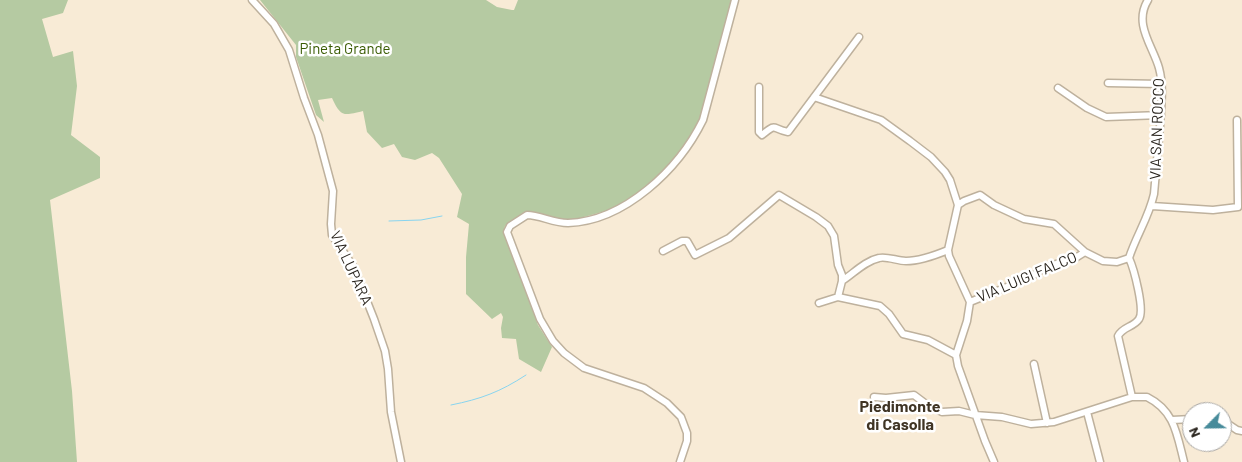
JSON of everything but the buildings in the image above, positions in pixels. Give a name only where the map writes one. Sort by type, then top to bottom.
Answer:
[{"type":"street","name":"VIA LUPARA","points":[[252,0],[274,24],[289,50],[318,135],[333,191],[332,235],[353,266],[385,351],[391,412],[401,462]]},
{"type":"street","points":[[680,462],[687,441],[686,426],[678,413],[668,403],[644,388],[584,368],[564,353],[553,341],[540,319],[507,232],[510,226],[527,215],[570,223],[613,213],[639,197],[677,161],[697,134],[704,120],[735,0]]},
{"type":"street","name":"VIA SAN ROCCO","points":[[1130,258],[1134,242],[1152,206],[1160,114],[1161,84],[1159,68],[1144,32],[1143,11],[1148,0]]},
{"type":"street","points":[[759,87],[758,130],[762,135],[771,127],[786,132],[790,131],[859,37]]},
{"type":"street","points":[[1108,83],[1161,84]]},
{"type":"street","points":[[1058,88],[1087,108],[1106,117],[1160,114]]},
{"type":"street","points":[[814,98],[828,101],[881,120],[931,157],[950,180],[958,205],[948,256],[970,302],[967,320],[956,355],[958,366],[994,462]]},
{"type":"street","points":[[1152,206],[1213,210],[1238,207],[1238,120]]},
{"type":"street","points":[[663,251],[682,241],[687,241],[695,255],[729,238],[779,195],[828,226],[834,236],[842,281],[838,296]]},
{"type":"street","points":[[958,205],[980,196],[1024,219],[1054,224],[1085,252],[1108,263],[1130,258],[1141,307],[1140,316],[1138,321],[1120,331],[1118,336],[1132,397]]},
{"type":"street","points":[[842,281],[862,265],[876,258],[884,257],[909,261],[948,250]]},
{"type":"street","name":"VIA LUIGI FALCO","points":[[970,302],[1030,278],[1044,268],[1077,257],[1085,252]]},
{"type":"street","points":[[819,304],[838,296],[880,306],[889,314],[903,334],[928,340],[956,355]]},
{"type":"street","points":[[1034,364],[1047,423]]},
{"type":"street","points":[[874,397],[886,398],[914,395],[942,412],[959,411],[976,415],[1002,417],[1031,424],[1047,423],[1132,397],[1143,396],[1150,398],[1170,415],[1184,462]]},
{"type":"street","points":[[1087,412],[1100,462]]},
{"type":"street","points":[[1172,420],[1182,420]]},
{"type":"green space","points":[[0,0],[68,0],[63,13],[42,19],[53,57],[73,51],[77,86],[71,135],[100,157],[100,178],[50,200],[72,391],[77,462],[0,462]]},
{"type":"green space","name":"Pineta Grande","points":[[260,0],[486,0],[497,7],[514,10],[518,0],[732,0],[708,99],[696,130],[672,162],[636,195],[613,209],[573,220],[557,219],[524,212],[505,226],[504,230],[538,325],[552,347],[541,372],[519,359],[516,339],[502,338],[503,317],[501,313],[492,319],[466,294],[466,257],[469,224],[457,217],[462,194],[439,158],[432,153],[415,160],[402,157],[394,144],[382,148],[367,132],[363,111],[343,114],[332,98],[318,100],[324,122],[316,115],[296,57],[296,45]]},
{"type":"waterway","points":[[389,221],[421,220],[442,216]]},
{"type":"waterway","points":[[451,405],[490,394],[526,375]]},
{"type":"district","name":"Piedimonte di Casolla","points":[[900,416]]}]
